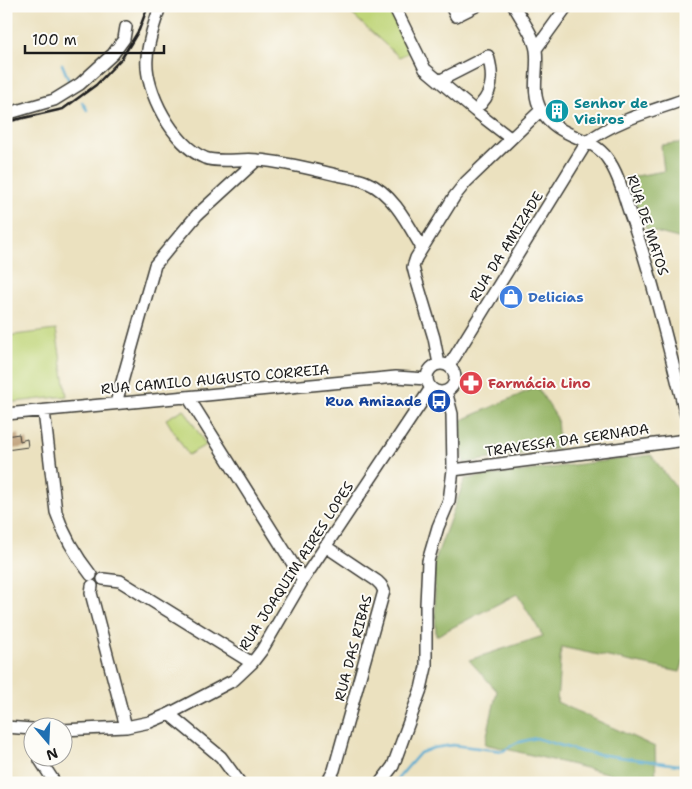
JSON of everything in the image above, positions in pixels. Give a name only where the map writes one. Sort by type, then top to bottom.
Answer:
[{"type":"street","points":[[160,6],[147,58],[147,72],[157,104],[171,129],[185,146],[206,159],[257,160],[299,166],[367,182],[389,197],[422,248]]},
{"type":"street","points":[[394,6],[425,69],[510,138]]},
{"type":"street","points":[[451,6],[456,16],[476,6]]},
{"type":"street","points":[[444,365],[431,367],[428,371],[429,383],[438,392],[450,389],[455,382],[454,373],[444,365],[413,267],[422,248],[466,182],[541,110],[537,99],[535,78],[536,49],[514,6]]},
{"type":"street","points":[[536,49],[567,6]]},
{"type":"street","points":[[6,114],[54,100],[80,84],[113,54],[124,39],[126,28]]},
{"type":"street","points":[[439,81],[488,56],[492,72],[491,85],[486,100],[481,104]]},
{"type":"street","points":[[587,142],[615,124],[686,99]]},
{"type":"street","name":"RUA DE MATOS","points":[[541,110],[560,130],[587,142],[606,156],[619,184],[642,247],[686,415]]},
{"type":"street","name":"RUA DA AMIZADE","points":[[444,365],[587,142]]},
{"type":"street","points":[[116,403],[155,265],[197,215],[257,160]]},
{"type":"street","name":"RUA CAMILO AUGUSTO CORREIA","points":[[6,414],[396,377],[429,383]]},
{"type":"street","name":"RUA JOAQUIM AIRES LOPES","points":[[72,730],[126,728],[150,722],[234,680],[252,663],[429,383]]},
{"type":"street","points":[[380,783],[393,766],[425,676],[428,561],[438,527],[449,501],[453,470],[452,414],[446,391]]},
{"type":"street","points":[[188,397],[303,580]]},
{"type":"street","points":[[44,410],[56,512],[60,525],[76,556],[92,580],[99,587],[103,579],[120,581],[252,663]]},
{"type":"street","name":"TRAVESSA DA SERNADA","points":[[453,470],[686,440]]},
{"type":"street","name":"RUA DAS RIBAS","points":[[326,546],[377,581],[384,591],[334,770],[327,783]]},
{"type":"street","points":[[92,580],[91,593],[126,728]]},
{"type":"street","points":[[169,714],[221,758],[240,783]]},
{"type":"street","points":[[6,727],[22,728]]},
{"type":"street","points":[[44,766],[55,783]]},
{"type":"green space","points":[[343,6],[390,6],[412,51],[399,57]]},
{"type":"green space","points":[[686,142],[686,240],[647,230],[625,178],[664,171],[661,145]]},
{"type":"green space","points":[[56,330],[67,396],[6,403],[6,336]]},
{"type":"green space","points":[[537,387],[557,418],[559,448],[464,463],[460,421]]},
{"type":"green space","points":[[184,409],[206,445],[188,455],[166,419]]},
{"type":"green space","points":[[651,455],[686,501],[686,654],[680,672],[561,647],[557,702],[655,747],[656,783],[623,783],[628,778],[485,744],[497,691],[469,660],[543,636],[517,594],[436,636],[434,563],[465,479]]},
{"type":"building","points":[[19,434],[20,441],[27,439],[28,447],[6,450],[6,436]]},
{"type":"waterway","points":[[62,64],[69,81]]},
{"type":"waterway","points":[[82,102],[87,110]]},
{"type":"waterway","points":[[394,783],[420,753],[433,748],[453,745],[503,751],[516,743],[536,738],[582,752],[686,766]]},
{"type":"railway","points":[[6,122],[63,109],[96,85],[122,58],[139,30],[148,6]]},
{"type":"place","name":"Senhor de Vieiros","points":[[557,111]]},
{"type":"place","name":"Delicias","points":[[511,297]]},
{"type":"place","name":"Farmácia Lino","points":[[471,383]]},
{"type":"place","name":"Rua Amizade","points":[[439,401]]}]
